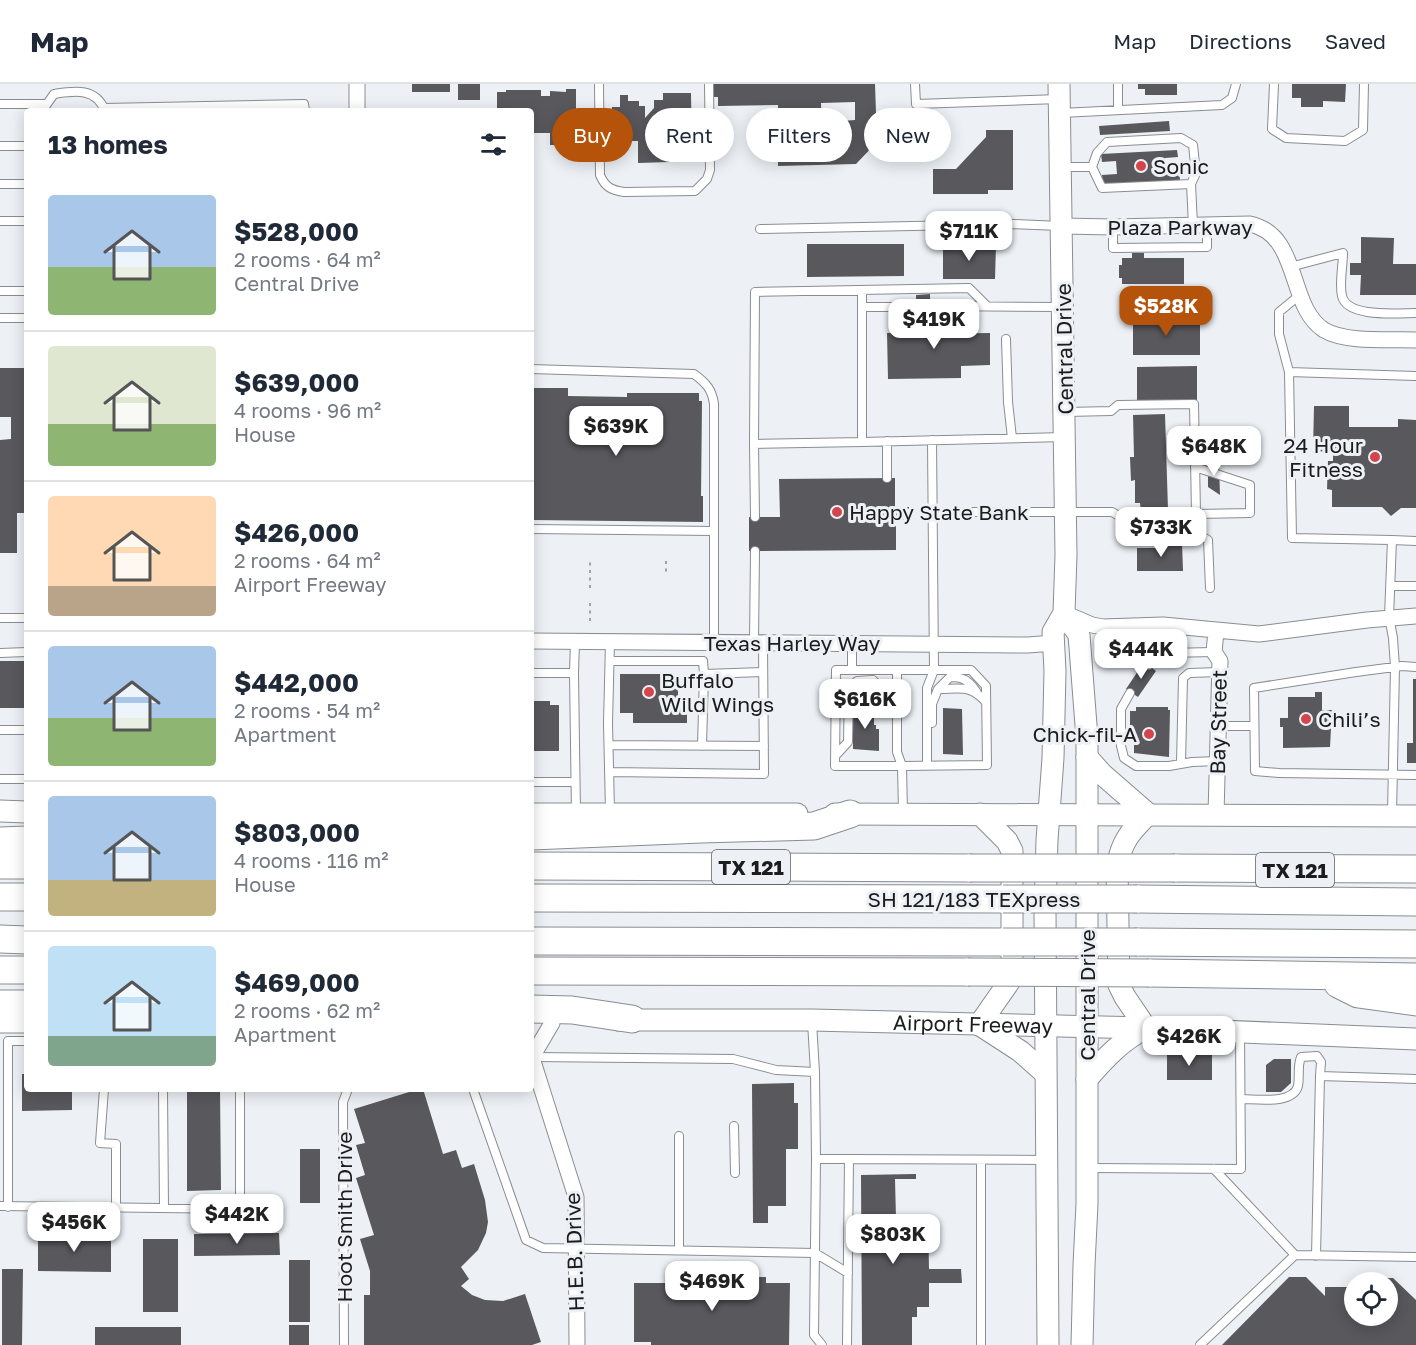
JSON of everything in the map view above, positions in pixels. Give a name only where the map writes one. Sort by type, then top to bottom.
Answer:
[{"type":"highway","points":[[534,836],[814,826],[850,814]]},
{"type":"highway","points":[[0,841],[24,840]]},
{"type":"highway","points":[[0,865],[24,865]]},
{"type":"highway","name":"TX 121","points":[[534,866],[1416,869]]},
{"type":"highway","points":[[0,897],[24,897]]},
{"type":"highway","name":"SH 121/183 TEXpress","points":[[534,898],[1416,902]]},
{"type":"highway","points":[[0,939],[24,940]]},
{"type":"highway","name":"SH 121/183 TEXpress","points":[[534,940],[1416,944]]},
{"type":"highway","points":[[0,970],[24,970]]},
{"type":"highway","points":[[534,971],[1149,973],[1416,977]]},
{"type":"highway","points":[[1323,976],[1358,994],[1416,1002]]},
{"type":"highway","points":[[0,1004],[24,1004]]},
{"type":"highway","points":[[538,1018],[572,1010],[632,1019]]},
{"type":"main road","name":"Central Drive","points":[[1048,1345],[1045,912],[1053,758],[1053,632],[1064,613],[1066,512],[1059,98]]},
{"type":"main road","name":"Central Drive","points":[[1064,613],[1079,635],[1087,757],[1088,1168],[1082,1345]]},
{"type":"main road","points":[[1054,643],[1067,651],[1076,684],[1084,690]]},
{"type":"main road","points":[[1087,757],[1102,774],[1148,814]]},
{"type":"main road","points":[[0,811],[24,812]]},
{"type":"main road","points":[[534,814],[1416,816]]},
{"type":"main road","points":[[980,814],[1007,841],[1012,851],[1012,959],[1009,982],[979,1025],[1020,1051],[1045,1073]]},
{"type":"main road","points":[[1088,1079],[1112,1051],[1131,1035],[1146,1028],[1119,985],[1117,866],[1120,850],[1127,836],[1148,814]]},
{"type":"main road","name":"Airport Freeway","points":[[632,1019],[812,1020],[1146,1028],[1416,1039]]},
{"type":"main road","points":[[0,1022],[24,1022]]},
{"type":"street","points":[[357,84],[357,108]]},
{"type":"street","name":"Plaza Parkway","points":[[1062,226],[1250,224],[1262,227],[1273,234],[1282,248],[1312,319],[1326,331],[1354,338],[1416,340]]},
{"type":"street","points":[[1064,613],[1092,625],[1103,627],[1163,625],[1259,634],[1389,617],[1416,616]]},
{"type":"street","name":"Bay Street","points":[[1216,631],[1214,652],[1220,661],[1216,815]]},
{"type":"street","name":"Texas Harley Way","points":[[534,641],[1054,643]]},
{"type":"street","points":[[534,1040],[538,1018]]},
{"type":"street","name":"H.E.B. Drive","points":[[534,1065],[576,1197],[577,1345]]},
{"type":"lane","points":[[599,84],[600,175],[604,185],[624,192],[695,191],[702,186],[710,170],[710,84]]},
{"type":"lane","points":[[915,84],[916,104],[1059,98],[1118,110],[1222,105],[1232,98],[1236,84]]},
{"type":"lane","points":[[1118,84],[1118,110]]},
{"type":"lane","points":[[1274,84],[1272,129],[1286,138],[1345,141],[1363,130],[1364,84]]},
{"type":"lane","points":[[0,104],[44,108],[54,94],[72,88],[82,90],[102,102],[105,108]]},
{"type":"lane","points":[[145,108],[304,104],[304,108]]},
{"type":"lane","points":[[1113,227],[1113,248],[1207,247],[1191,184],[1196,173],[1193,145],[1181,138],[1107,142],[1097,153],[1092,167],[1102,188],[1191,184]]},
{"type":"lane","points":[[0,146],[24,146]]},
{"type":"lane","points":[[1061,167],[1092,167]]},
{"type":"lane","points":[[0,184],[24,184]]},
{"type":"lane","points":[[0,221],[24,221]]},
{"type":"lane","points":[[760,229],[1013,224],[1062,226]]},
{"type":"lane","points":[[1290,267],[1343,253],[1342,295],[1345,304],[1352,310],[1416,313]]},
{"type":"lane","points":[[755,518],[755,292],[969,288],[986,305]]},
{"type":"lane","points":[[862,290],[862,442]]},
{"type":"lane","points":[[0,291],[24,291]]},
{"type":"lane","points":[[1301,294],[1279,312],[1279,334],[1289,372],[1292,537],[1416,541]]},
{"type":"lane","points":[[931,306],[1063,307]]},
{"type":"lane","points":[[862,307],[916,307]]},
{"type":"lane","points":[[0,318],[24,318]]},
{"type":"lane","points":[[1006,339],[1008,402],[1012,438]]},
{"type":"lane","points":[[534,369],[694,374],[707,383],[714,404],[714,642]]},
{"type":"lane","points":[[1289,372],[1416,376]]},
{"type":"lane","points":[[1065,412],[1111,411],[1118,405],[1194,404],[1196,514]]},
{"type":"lane","points":[[754,444],[1065,437]]},
{"type":"lane","points":[[927,765],[927,688],[934,670],[932,440]]},
{"type":"lane","points":[[886,441],[887,478]]},
{"type":"lane","points":[[933,512],[1112,512],[1119,516],[1250,513],[1250,485],[1195,466]]},
{"type":"lane","points":[[534,529],[714,531]]},
{"type":"lane","points":[[1122,537],[1203,537],[1208,540],[1210,548],[1210,588]]},
{"type":"lane","points":[[1392,540],[1389,617],[1395,667],[1392,816]]},
{"type":"lane","points":[[609,772],[764,774],[763,672],[758,642],[755,551]]},
{"type":"lane","points":[[1390,586],[1416,586]]},
{"type":"lane","points":[[0,618],[24,618]]},
{"type":"lane","points":[[575,641],[576,814]]},
{"type":"lane","points":[[610,642],[610,813]]},
{"type":"lane","points":[[852,644],[852,670]]},
{"type":"lane","points":[[0,652],[24,652]]},
{"type":"lane","points":[[1149,666],[1154,658],[1164,653],[1214,652]]},
{"type":"lane","points":[[610,661],[703,661],[702,746]]},
{"type":"lane","points":[[1416,667],[1395,667],[1254,688],[1255,771],[1416,775]]},
{"type":"lane","points":[[836,670],[897,670],[971,670],[986,686],[987,765],[836,766],[836,670]]},
{"type":"lane","points":[[897,670],[897,752],[902,766],[903,814]]},
{"type":"lane","points":[[704,674],[763,672]]},
{"type":"lane","points":[[1181,763],[1183,678],[1189,673],[1220,672]]},
{"type":"lane","points":[[534,673],[574,673]]},
{"type":"lane","points":[[836,755],[848,742],[849,690],[857,681],[873,680],[882,690]]},
{"type":"lane","points":[[927,751],[932,740],[932,704],[938,689],[976,691],[986,702]]},
{"type":"lane","points":[[849,690],[862,690]]},
{"type":"lane","points":[[872,690],[897,690]]},
{"type":"lane","points":[[1130,693],[1121,709],[1121,746],[1124,758],[1136,766],[1169,766],[1218,761]]},
{"type":"lane","points":[[1219,726],[1254,726]]},
{"type":"lane","points":[[0,730],[24,730]]},
{"type":"lane","points":[[609,745],[764,746]]},
{"type":"lane","points":[[0,779],[24,779]]},
{"type":"lane","points":[[534,782],[575,782]]},
{"type":"lane","points":[[812,1020],[816,1159],[814,1335],[822,1345]]},
{"type":"lane","points":[[1088,1168],[1241,1170],[1240,1033]]},
{"type":"lane","points":[[24,1041],[8,1041],[4,1207],[240,1209],[240,1092]]},
{"type":"lane","points":[[534,1056],[733,1059],[776,1070],[815,1072]]},
{"type":"lane","points":[[1240,1099],[1288,1098],[1294,1094],[1298,1086],[1298,1063],[1301,1057],[1317,1056],[1321,1062],[1316,1256]]},
{"type":"lane","points":[[1320,1076],[1416,1079]]},
{"type":"lane","points":[[104,1092],[100,1143],[116,1144],[116,1208]]},
{"type":"lane","points":[[163,1092],[164,1208]]},
{"type":"lane","name":"Hoot Smith Drive","points":[[344,1345],[343,1102],[348,1092]]},
{"type":"lane","points":[[474,1092],[526,1240],[543,1248],[815,1253],[848,1273]]},
{"type":"lane","points":[[734,1126],[735,1173]]},
{"type":"lane","points":[[679,1136],[679,1250]]},
{"type":"lane","points":[[816,1159],[1047,1160]]},
{"type":"lane","points":[[848,1345],[849,1160]]},
{"type":"lane","points":[[981,1160],[981,1345]]},
{"type":"lane","points":[[1214,1169],[1294,1255],[1416,1257]]},
{"type":"lane","points":[[1200,1345],[1294,1255]]},
{"type":"path","points":[[590,588],[591,560]]},
{"type":"path","points":[[666,561],[666,576]]},
{"type":"path","points":[[590,603],[591,623]]},
{"type":"building","points":[[412,84],[450,84],[450,92],[412,92]]},
{"type":"building","points":[[458,84],[480,84],[480,100],[458,100]]},
{"type":"building","points":[[710,84],[875,84],[876,108],[864,108],[864,156],[856,164],[778,166],[778,162],[852,162],[852,120],[855,120],[855,102],[821,103],[821,108],[778,108],[778,105],[718,106],[718,97],[711,97]]},
{"type":"building","points":[[1138,84],[1177,84],[1177,95],[1145,95],[1145,89],[1138,89]]},
{"type":"building","points":[[1292,84],[1346,84],[1345,102],[1323,101],[1323,107],[1301,107],[1301,98],[1292,98]]},
{"type":"building","points":[[566,89],[576,89],[576,108],[552,108],[552,145],[550,145],[550,133],[534,133],[534,108],[497,108],[497,92],[541,90],[541,96],[550,96],[550,91],[566,92]]},
{"type":"building","points":[[663,93],[691,93],[691,108],[654,108],[654,100],[663,100]]},
{"type":"building","points":[[620,95],[628,95],[628,101],[639,101],[639,106],[645,106],[645,162],[669,162],[638,163],[638,141],[633,141],[633,108],[612,107],[620,107]]},
{"type":"building","points":[[1169,121],[1170,131],[1100,135],[1099,126]]},
{"type":"building","points":[[986,130],[1013,130],[1013,190],[988,190],[988,194],[933,194],[933,169],[956,169],[986,137]]},
{"type":"building","points":[[1177,150],[1178,157],[1165,158],[1166,172],[1179,171],[1180,180],[1103,184],[1102,175],[1117,174],[1116,161],[1102,162],[1101,154]]},
{"type":"building","points":[[1361,237],[1394,238],[1393,264],[1416,264],[1416,295],[1360,295],[1361,275],[1350,275],[1350,263],[1361,263]]},
{"type":"building","points":[[807,244],[904,244],[904,276],[807,277]]},
{"type":"building","points":[[943,244],[996,245],[995,279],[943,279]]},
{"type":"building","points":[[1132,253],[1144,253],[1144,258],[1184,258],[1184,284],[1122,284],[1122,278],[1119,278],[1119,265],[1122,265],[1122,258],[1132,258]]},
{"type":"building","points":[[930,294],[931,334],[990,333],[990,365],[961,366],[961,378],[888,379],[887,333],[917,333],[916,295]]},
{"type":"building","points":[[1133,319],[1200,319],[1200,355],[1133,355]]},
{"type":"building","points":[[1197,366],[1197,400],[1137,400],[1137,367]]},
{"type":"building","points":[[0,368],[24,368],[24,513],[17,513],[17,553],[0,553],[0,440],[11,439],[11,417],[0,417]]},
{"type":"building","points":[[534,388],[568,388],[568,396],[627,397],[627,393],[699,393],[699,401],[702,401],[703,522],[534,520]]},
{"type":"building","name":"24 Hour Fitness","points":[[1314,406],[1349,406],[1349,427],[1398,427],[1398,419],[1416,420],[1416,508],[1401,508],[1391,516],[1382,507],[1332,507],[1332,490],[1327,489],[1328,461],[1333,461],[1333,452],[1313,451]]},
{"type":"building","points":[[1165,414],[1168,510],[1141,511],[1140,503],[1135,503],[1135,480],[1131,481],[1130,457],[1134,457],[1133,415]]},
{"type":"building","points":[[1208,459],[1219,465],[1220,495],[1208,487]]},
{"type":"building","name":"Happy State Bank","points":[[895,478],[895,507],[909,507],[909,521],[896,521],[896,550],[749,551],[749,517],[780,517],[779,479]]},
{"type":"building","points":[[1161,543],[1182,543],[1183,571],[1137,571],[1137,548],[1161,548]]},
{"type":"building","points":[[0,661],[24,661],[24,708],[0,708]]},
{"type":"building","points":[[1144,662],[1156,671],[1138,697],[1126,689]]},
{"type":"building","name":"Buffalo Wild Wings","points":[[620,674],[669,674],[669,681],[678,681],[678,704],[687,704],[687,723],[633,723],[633,713],[620,713]]},
{"type":"building","points":[[1413,679],[1416,679],[1416,763],[1407,763],[1407,743],[1413,743]]},
{"type":"building","name":"Chili’s","points":[[1315,692],[1322,692],[1322,710],[1332,710],[1330,747],[1283,748],[1283,727],[1280,727],[1280,718],[1288,718],[1288,697],[1315,697]]},
{"type":"building","points":[[534,701],[550,701],[550,705],[559,705],[559,751],[534,751]]},
{"type":"building","name":"Chick-fil-A","points":[[1136,707],[1168,707],[1170,710],[1169,757],[1134,753],[1134,737],[1130,737],[1130,711],[1136,711]]},
{"type":"building","points":[[853,708],[874,708],[874,725],[876,729],[879,729],[879,751],[853,749]]},
{"type":"building","points":[[943,708],[962,709],[963,755],[943,754]]},
{"type":"building","points":[[1167,1053],[1212,1054],[1212,1080],[1167,1080]]},
{"type":"building","points":[[1274,1059],[1291,1059],[1291,1083],[1281,1092],[1266,1092],[1266,1065]]},
{"type":"building","points":[[22,1074],[24,1074],[24,1092],[72,1092],[72,1110],[22,1111]]},
{"type":"building","points":[[794,1083],[794,1103],[798,1103],[798,1149],[786,1149],[786,1206],[768,1206],[768,1223],[753,1223],[752,1084]]},
{"type":"building","points":[[187,1092],[220,1092],[221,1190],[187,1191]]},
{"type":"building","points":[[409,1092],[424,1092],[443,1154],[456,1150],[462,1168],[474,1164],[485,1200],[488,1222],[486,1233],[478,1250],[461,1267],[469,1279],[461,1286],[472,1295],[485,1300],[503,1301],[525,1294],[541,1342],[532,1345],[364,1345],[364,1295],[370,1295],[370,1271],[360,1239],[374,1235],[356,1178],[365,1175],[356,1145],[365,1143],[354,1109]]},
{"type":"building","points":[[300,1149],[320,1149],[320,1203],[300,1203]]},
{"type":"building","points":[[916,1174],[916,1179],[895,1179],[896,1219],[928,1219],[929,1269],[961,1269],[962,1283],[929,1283],[929,1307],[917,1307],[917,1317],[912,1317],[912,1345],[862,1345],[861,1175]]},
{"type":"building","points":[[279,1233],[280,1255],[194,1256],[194,1234]]},
{"type":"building","points":[[38,1234],[111,1235],[111,1272],[38,1271]]},
{"type":"building","points":[[143,1239],[178,1239],[178,1312],[143,1312]]},
{"type":"building","points":[[289,1260],[310,1260],[310,1322],[289,1322]]},
{"type":"building","points":[[2,1269],[23,1269],[22,1345],[2,1345]]},
{"type":"building","points":[[670,1277],[766,1277],[766,1283],[790,1283],[789,1345],[651,1345],[651,1342],[634,1342],[634,1283],[670,1283]]},
{"type":"building","points":[[1289,1277],[1306,1277],[1325,1296],[1325,1287],[1344,1287],[1344,1326],[1398,1326],[1398,1283],[1416,1300],[1416,1345],[1222,1345]]},
{"type":"building","points":[[289,1325],[309,1325],[309,1345],[289,1345]]},
{"type":"building","points":[[95,1327],[181,1327],[181,1345],[95,1345]]},
{"type":"place","name":"Sonic","points":[[1141,166]]},
{"type":"place","name":"24 Hour Fitness","points":[[1375,457]]},
{"type":"place","name":"Happy State Bank","points":[[837,512]]},
{"type":"place","name":"Buffalo Wild Wings","points":[[649,692]]},
{"type":"place","name":"Chili’s","points":[[1306,719]]},
{"type":"place","name":"Chick-fil-A","points":[[1149,734]]}]
